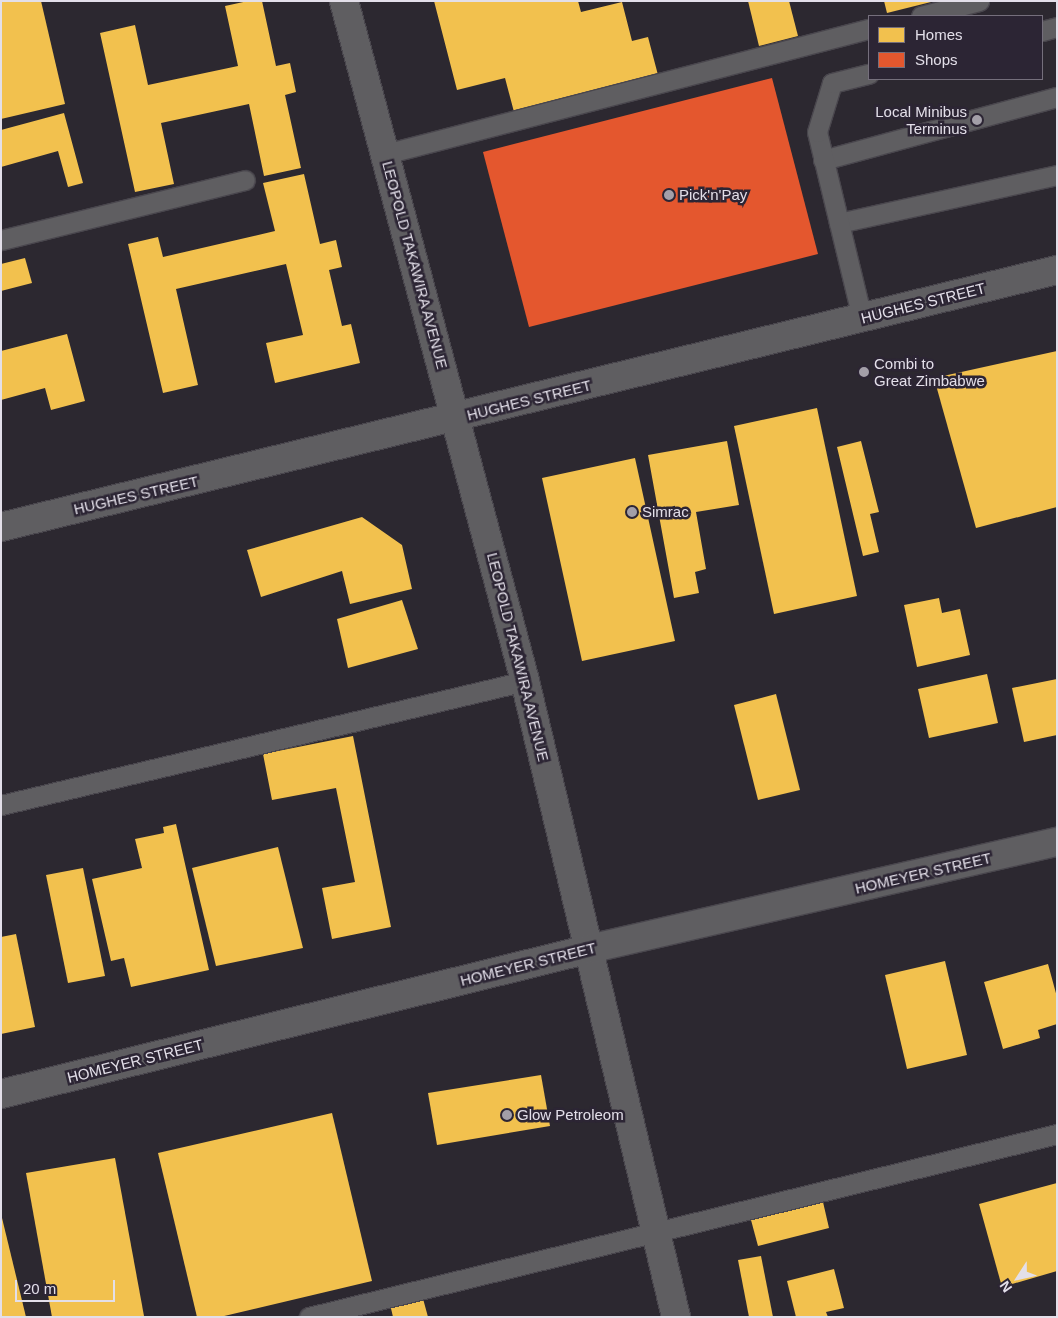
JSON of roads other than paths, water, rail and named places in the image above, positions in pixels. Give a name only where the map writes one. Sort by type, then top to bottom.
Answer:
[{"type":"street","name":"LEOPOLD TAKAWIRA AVENUE","points":[[344,1],[525,681],[676,1317]]},
{"type":"street","name":"HUGHES STREET","points":[[1,527],[456,418],[1057,270]]},
{"type":"street","name":"HOMEYER STREET","points":[[1,1094],[589,949],[1057,842]]},
{"type":"lane","points":[[925,15],[979,1]]},
{"type":"lane","points":[[1043,31],[1057,27]]},
{"type":"lane","points":[[385,154],[868,30]]},
{"type":"lane","points":[[862,318],[817,132],[832,84],[868,74]]},
{"type":"lane","points":[[823,160],[1057,97]]},
{"type":"lane","points":[[839,223],[1057,175]]},
{"type":"lane","points":[[1,240],[245,180]]},
{"type":"lane","points":[[1,805],[525,681]]},
{"type":"lane","points":[[309,1317],[1057,1134]]},
{"type":"place","name":"Local Minibus Terminus","points":[[977,120]]},
{"type":"place","name":"Pick'n'Pay","points":[[669,195]]},
{"type":"place","name":"Combi to Great Zimbabwe","points":[[864,372]]},
{"type":"place","name":"Simrac","points":[[632,512]]},
{"type":"place","name":"Glow Petroleom","points":[[507,1115]]}]
